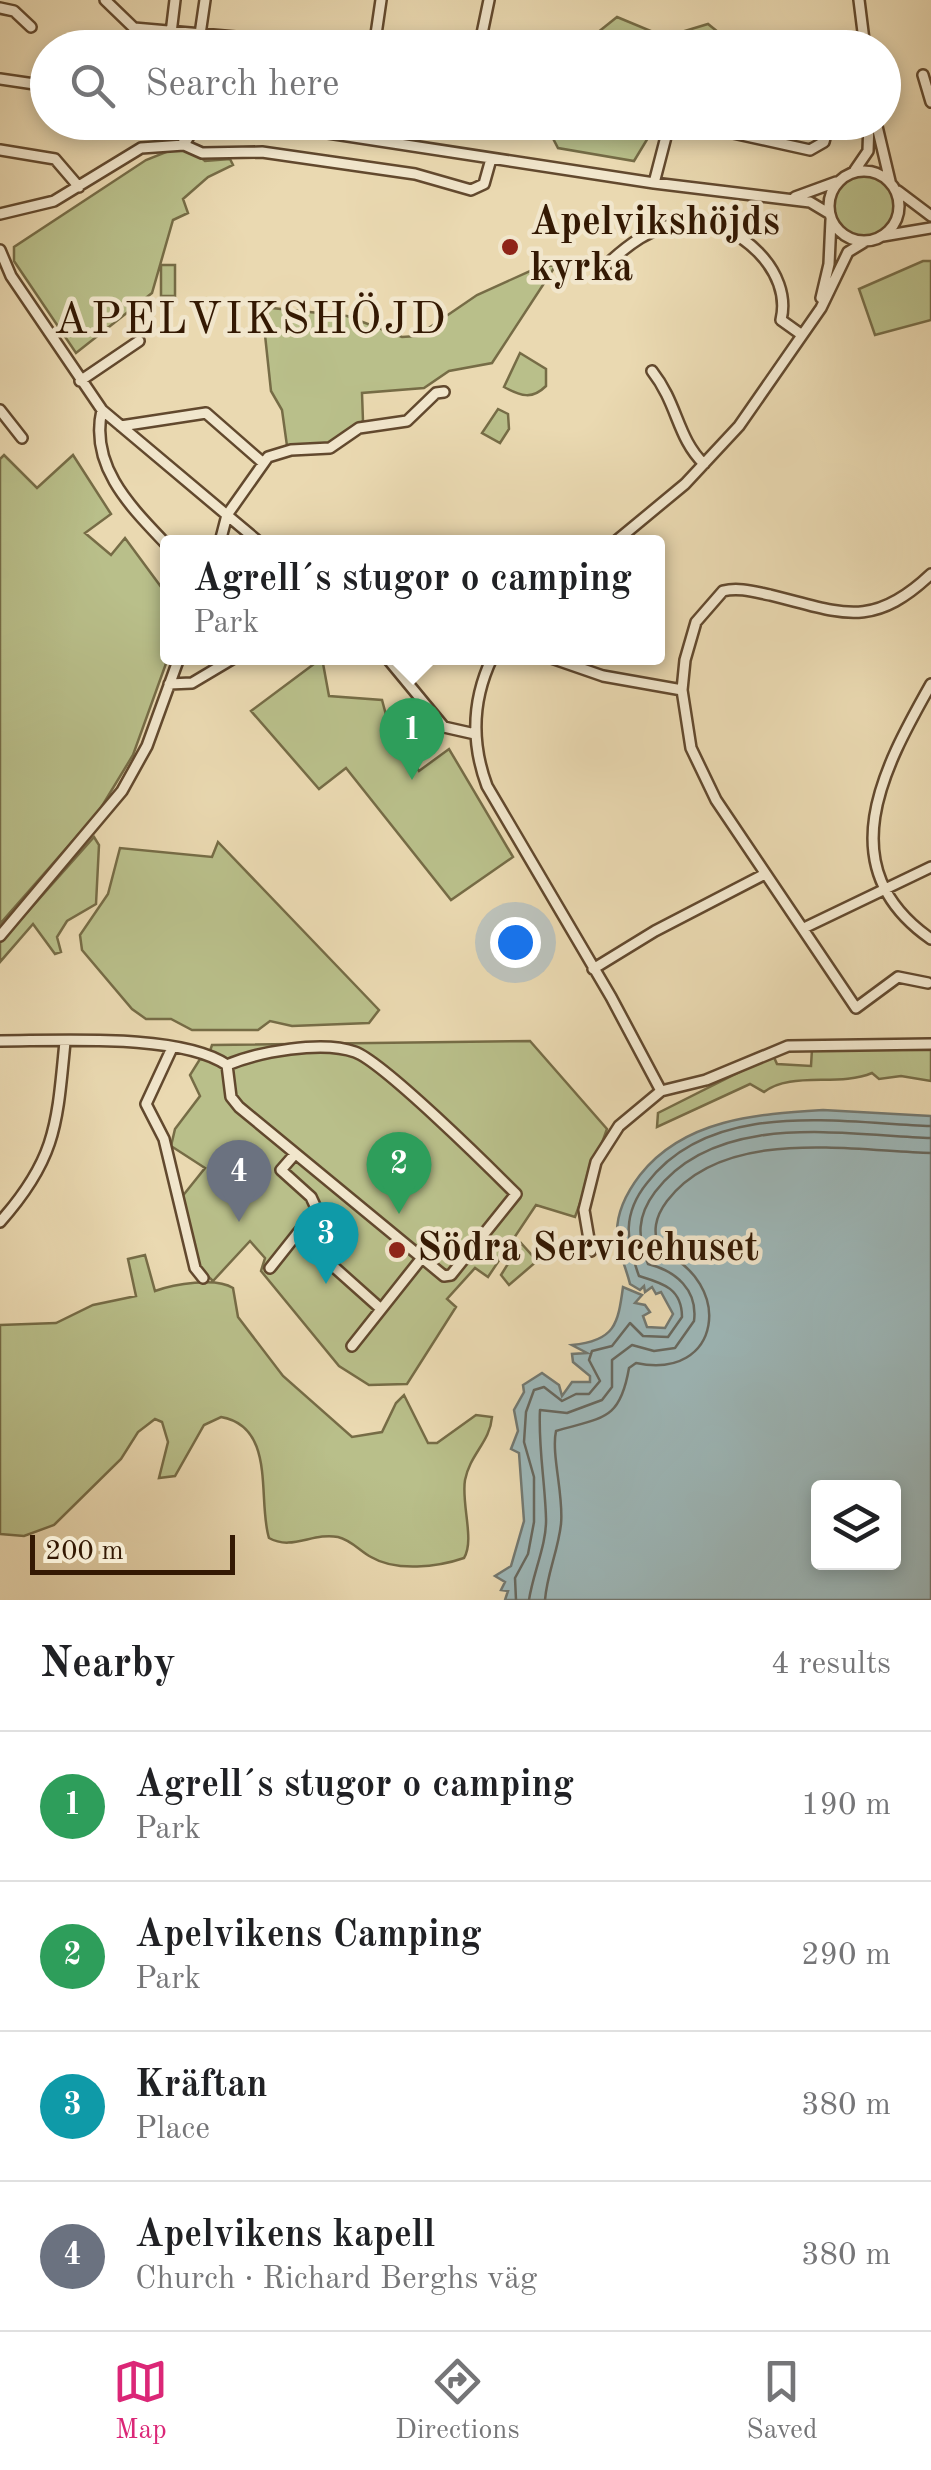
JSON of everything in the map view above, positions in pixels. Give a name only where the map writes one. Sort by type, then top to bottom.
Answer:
[{"type":"street","points":[[104,0],[131,27],[150,30]]},
{"type":"street","points":[[170,30],[175,0]]},
{"type":"street","points":[[202,30],[205,0]]},
{"type":"street","points":[[377,30],[381,0]]},
{"type":"street","points":[[483,30],[489,0]]},
{"type":"street","points":[[858,0],[862,30]]},
{"type":"street","points":[[0,8],[14,11],[31,27]]},
{"type":"street","points":[[923,74],[931,102]]},
{"type":"street","points":[[0,79],[30,83]]},
{"type":"street","points":[[184,140],[184,145]]},
{"type":"street","points":[[184,145],[187,140]]},
{"type":"street","points":[[367,140],[816,203],[843,234],[866,241]]},
{"type":"street","points":[[654,183],[665,140]]},
{"type":"street","points":[[760,140],[802,150],[824,140]]},
{"type":"street","points":[[805,332],[827,274],[832,194],[868,151],[870,140]]},
{"type":"street","points":[[878,140],[898,213],[880,237]]},
{"type":"street","points":[[0,214],[38,208],[141,148],[184,145],[208,154],[249,151],[402,172],[471,190],[484,184],[490,159]]},
{"type":"street","points":[[0,150],[55,159],[78,186]]},
{"type":"street","points":[[777,199],[810,194],[846,176],[873,172],[931,216]]},
{"type":"street","points":[[598,273],[625,248],[656,230],[691,222],[716,226],[748,242],[766,262],[783,300],[781,320],[805,332]]},
{"type":"street","points":[[623,535],[704,464],[766,392],[805,332],[846,255],[866,241],[931,228]]},
{"type":"street","points":[[0,250],[2,264],[102,410],[251,535]]},
{"type":"street","points":[[80,381],[140,341]]},
{"type":"street","points":[[652,372],[671,396],[688,450],[704,464]]},
{"type":"street","points":[[222,535],[226,515],[262,462],[284,452],[330,448],[365,426],[406,421],[436,393],[444,392]]},
{"type":"street","points":[[0,410],[22,438]]},
{"type":"street","points":[[102,410],[100,427],[113,485],[160,537]]},
{"type":"street","points":[[121,426],[206,413],[262,462]]},
{"type":"street","points":[[928,984],[898,976],[856,1008],[764,874],[701,772],[686,729],[682,690],[693,628],[723,590],[744,590],[854,616],[903,595],[931,574]]},
{"type":"street","points":[[0,936],[122,791],[147,746],[177,665]]},
{"type":"street","points":[[170,684],[192,684],[223,665]]},
{"type":"street","points":[[393,665],[444,727],[475,734]]},
{"type":"street","points":[[489,665],[479,694],[475,734],[482,772],[494,802],[661,1091]]},
{"type":"street","points":[[571,665],[603,676],[682,690]]},
{"type":"street","points":[[931,684],[880,788],[872,840],[884,891],[902,915],[931,938]]},
{"type":"street","points":[[804,928],[931,867]]},
{"type":"street","points":[[593,969],[764,874]]},
{"type":"street","points":[[0,1041],[172,1048],[214,1056],[227,1065],[231,1097],[239,1107],[438,1273],[451,1275],[516,1194],[385,1074],[354,1051],[288,1050],[256,1054],[227,1065]]},
{"type":"street","points":[[0,1222],[32,1182],[53,1141],[65,1042]]},
{"type":"street","points":[[590,1251],[584,1210],[596,1162],[619,1126],[661,1091],[706,1080],[788,1046],[931,1044]]},
{"type":"street","points":[[172,1048],[146,1104],[164,1139],[195,1268],[203,1278]]},
{"type":"street","points":[[270,1268],[316,1210],[311,1197],[280,1170],[295,1154]]},
{"type":"street","points":[[297,1234],[381,1309]]},
{"type":"street","points":[[352,1346],[421,1259]]},
{"type":"green space","points":[[617,17],[648,30],[601,30]]},
{"type":"green space","points":[[708,24],[716,30],[688,30]]},
{"type":"green space","points":[[554,140],[647,140],[634,161],[558,148]]},
{"type":"green space","points":[[176,148],[192,150],[205,161],[230,159],[233,165],[208,177],[183,199],[188,213],[173,220],[152,293],[76,353],[14,261],[14,247],[146,160]]},
{"type":"green space","points":[[864,175],[886,184],[895,206],[886,228],[864,237],[842,228],[833,206],[842,184]]},
{"type":"green space","points":[[931,261],[931,320],[875,335],[859,289]]},
{"type":"green space","points":[[161,265],[175,265],[175,296],[161,296]]},
{"type":"green space","points":[[556,265],[492,363],[449,371],[424,388],[362,393],[363,421],[330,443],[287,446],[282,410],[271,391],[262,307],[347,316],[402,337],[417,336],[477,295],[539,267]]},
{"type":"green space","points":[[520,353],[546,369],[546,386],[531,395],[504,387]]},
{"type":"green space","points":[[498,409],[508,414],[509,429],[500,443],[482,433]]},
{"type":"green space","points":[[4,455],[37,488],[73,455],[111,514],[85,533],[111,555],[125,538],[160,586],[160,665],[165,665],[133,755],[99,811],[0,924],[0,459]]},
{"type":"green space","points":[[313,665],[323,665],[329,696],[382,700],[389,726],[419,771],[449,749],[513,857],[451,900],[346,768],[319,789],[251,711]]},
{"type":"green space","points":[[94,837],[99,845],[96,904],[67,921],[57,937],[61,952],[55,954],[33,924],[0,962],[0,943]]},
{"type":"green space","points":[[218,842],[379,1010],[369,1023],[292,1026],[270,1021],[258,1030],[192,1030],[171,1019],[146,1019],[132,1009],[82,950],[80,935],[108,894],[120,848],[212,857]]},
{"type":"green space","points":[[530,1041],[607,1129],[575,1217],[536,1205],[488,1277],[475,1268],[447,1299],[456,1307],[407,1384],[369,1385],[339,1366],[261,1271],[265,1258],[250,1241],[213,1281],[197,1266],[181,1198],[205,1168],[171,1146],[175,1129],[200,1096],[190,1075],[200,1059],[207,1060],[212,1045]]},
{"type":"green space","points":[[812,1049],[931,1050],[931,1081],[901,1076],[879,1079],[872,1073],[845,1079],[787,1082],[764,1092],[750,1084],[657,1127],[658,1113],[773,1055],[777,1064],[811,1066]]},
{"type":"green space","points":[[521,1243],[537,1261],[509,1285],[501,1275]]},
{"type":"green space","points":[[145,1255],[155,1291],[206,1282],[233,1288],[238,1317],[283,1376],[352,1437],[382,1432],[404,1395],[428,1443],[437,1443],[476,1415],[492,1417],[488,1434],[465,1480],[468,1542],[464,1558],[430,1566],[392,1565],[338,1537],[286,1543],[269,1538],[258,1450],[239,1424],[221,1417],[204,1425],[175,1476],[159,1478],[168,1442],[162,1422],[155,1419],[138,1432],[121,1459],[54,1525],[24,1536],[0,1534],[0,1325],[56,1323],[93,1305],[136,1296],[128,1259]]},
{"type":"water","points":[[823,1110],[931,1116],[931,1600],[505,1600],[508,1591],[501,1590],[505,1582],[495,1576],[511,1566],[524,1521],[519,1453],[511,1449],[518,1431],[514,1410],[524,1392],[523,1385],[542,1373],[559,1385],[562,1396],[572,1382],[590,1382],[590,1376],[573,1362],[572,1354],[587,1353],[572,1345],[606,1335],[616,1321],[623,1287],[642,1295],[635,1303],[645,1305],[650,1312],[643,1316],[647,1327],[665,1328],[673,1314],[661,1292],[656,1294],[652,1287],[645,1292],[644,1286],[640,1290],[630,1284],[617,1232],[621,1209],[640,1175],[658,1156],[700,1131],[748,1118]]},
{"type":"place","name":"Apelvikshöjds kyrka","points":[[510,247]]},
{"type":"place","name":"Agrell´s stugor o camping","points":[[412,780]]},
{"type":"place","name":"Apelvikens Camping","points":[[399,1214]]},
{"type":"place","name":"Apelvikens kapell","points":[[239,1222]]},
{"type":"place","name":"Södra Servicehuset","points":[[397,1250]]},
{"type":"place","name":"Kräftan","points":[[326,1284]]},
{"type":"district","name":"APELVIKSHÖJD","points":[[251,321]]}]
